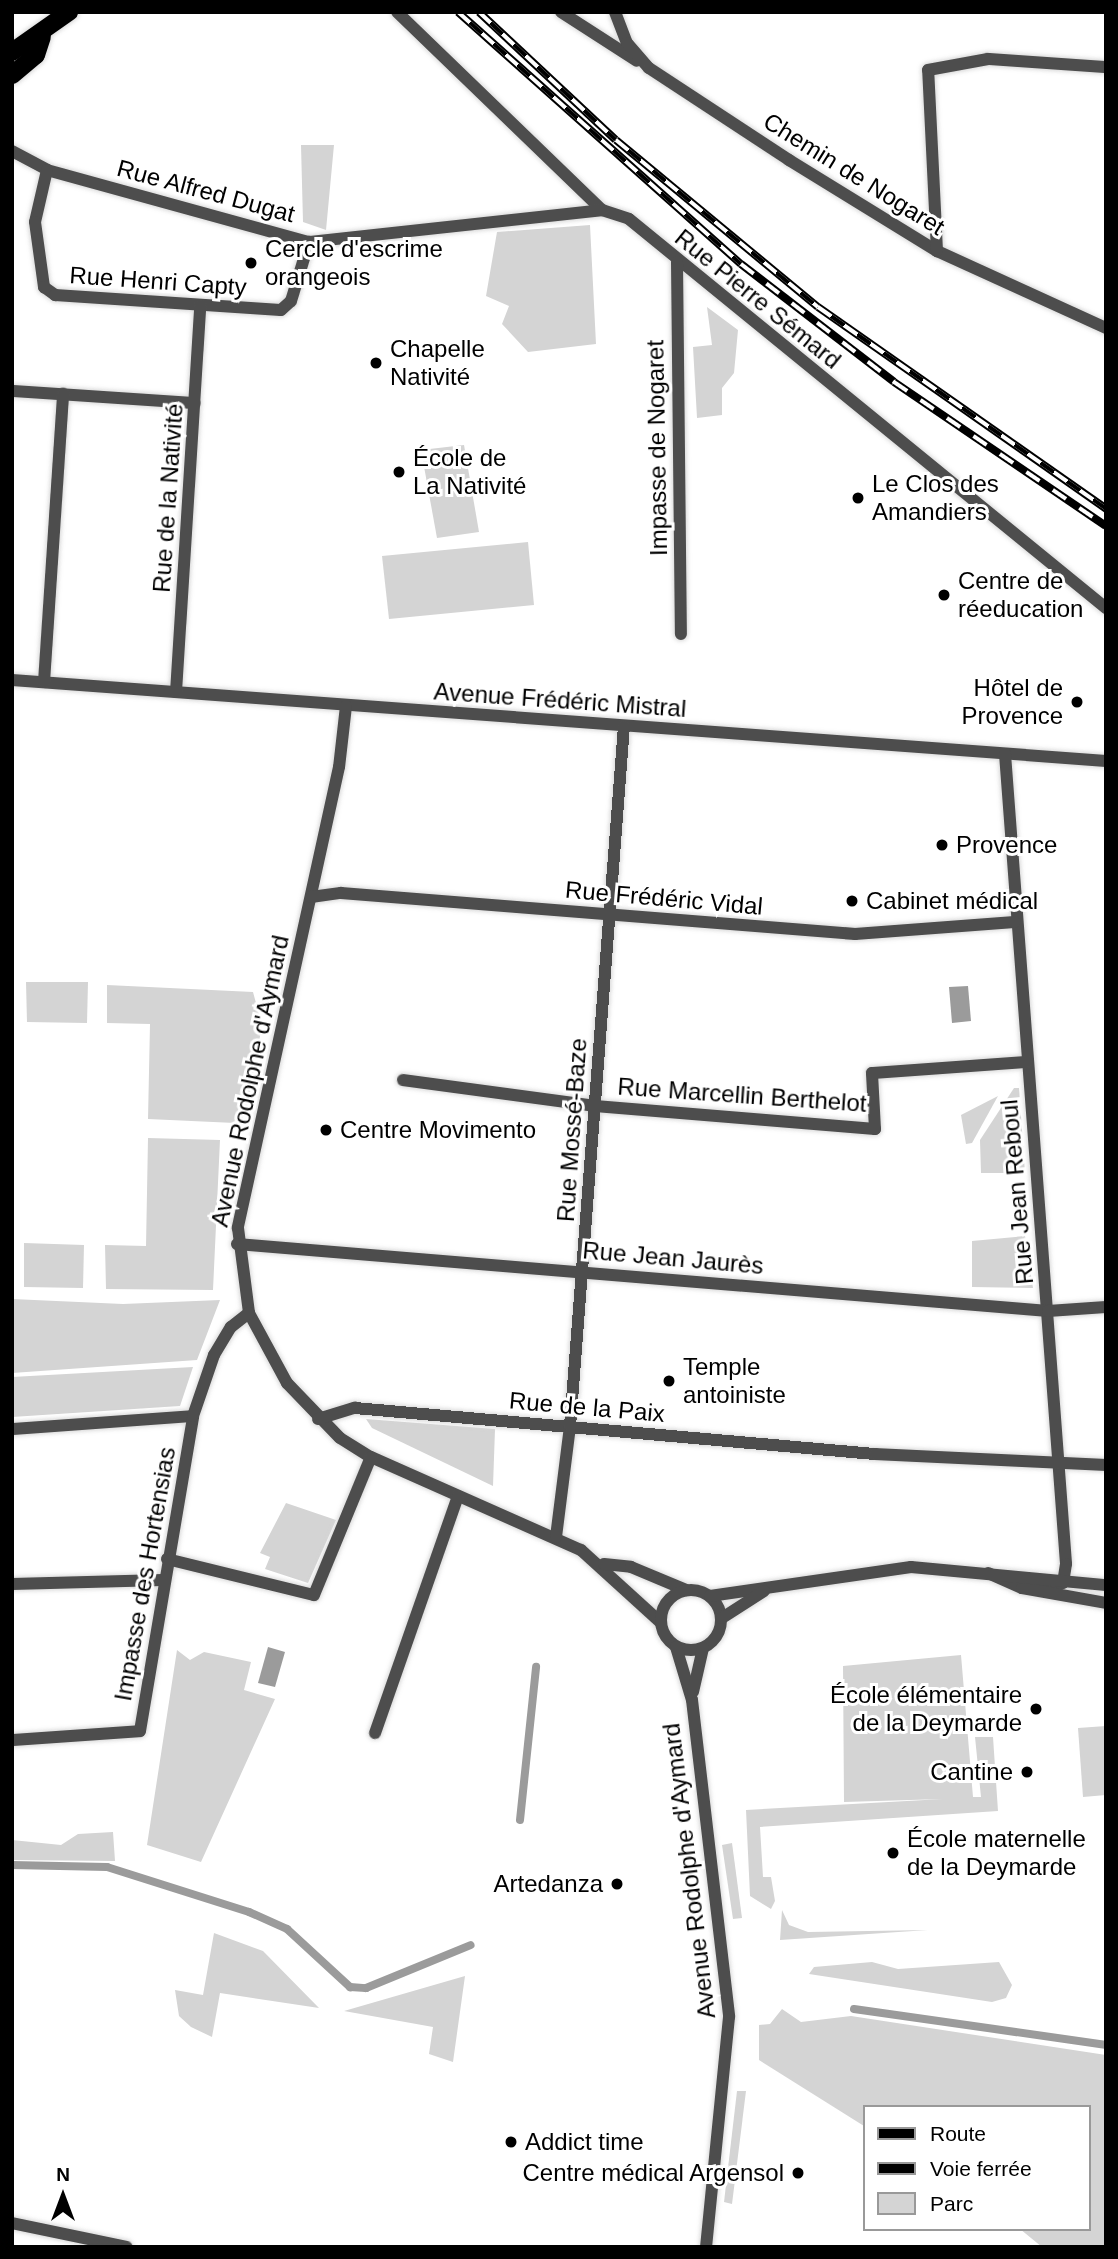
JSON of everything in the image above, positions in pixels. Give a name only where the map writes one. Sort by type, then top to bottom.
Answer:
[{"type":"main road","points":[[12,52],[42,37],[69,12]]},
{"type":"main road","points":[[12,75],[36,55],[42,37]]},
{"type":"street","name":"Rue Pierre Sémard","points":[[397,12],[602,210],[629,219],[677,262],[1106,608]]},
{"type":"street","points":[[561,12],[649,68]]},
{"type":"street","name":"Chemin de Nogaret","points":[[615,12],[627,43],[649,68],[937,251],[1106,328]]},
{"type":"street","points":[[937,251],[928,70],[988,59],[1106,67]]},
{"type":"street","name":"Rue Alfred Dugat","points":[[12,151],[47,170],[309,243],[602,210]]},
{"type":"street","name":"Rue Henri Capty","points":[[47,170],[35,222],[44,286],[55,295],[200,306],[286,308],[309,243]]},
{"type":"street","name":"Impasse de Nogaret","points":[[677,262],[681,634]]},
{"type":"street","name":"Rue de la Nativité","points":[[176,692],[200,306]]},
{"type":"street","points":[[12,391],[195,403]]},
{"type":"street","points":[[44,682],[63,394]]},
{"type":"street","name":"Avenue Frédéric Mistral","points":[[12,680],[1106,761]]},
{"type":"street","name":"Avenue Rodolphe d'Aymard","points":[[346,706],[311,897],[237,1244],[249,1313],[287,1383],[317,1419],[371,1457],[556,1537],[603,1564],[660,1622],[676,1647],[692,1700],[729,2017],[706,2247]]},
{"type":"street","name":"Rue Mossé-Baze","points":[[556,1537],[570,1426],[624,726]]},
{"type":"street","name":"Rue Jean Reboul","points":[[1005,754],[1015,922],[1060,1465],[1065,1579]]},
{"type":"street","name":"Rue Frédéric Vidal","points":[[311,897],[341,893],[855,934],[1015,922]]},
{"type":"street","name":"Rue Marcellin Berthelot","points":[[403,1080],[595,1106],[875,1129],[872,1073],[1027,1062]]},
{"type":"street","name":"Rue Jean Jaurès","points":[[237,1244],[1048,1311],[1106,1307]]},
{"type":"street","name":"Impasse des Hortensias","points":[[12,1740],[140,1731],[163,1580],[193,1416],[214,1355],[231,1327],[249,1313]]},
{"type":"street","name":"Rue de la Paix","points":[[317,1419],[355,1408],[1060,1465],[1106,1465]]},
{"type":"street","points":[[12,1429],[193,1416]]},
{"type":"street","points":[[167,1559],[314,1595],[371,1457]]},
{"type":"street","points":[[375,1732],[458,1496]]},
{"type":"street","name":"Avenue Rodolphe d'Aymard","points":[[603,1564],[631,1567],[686,1590],[710,1596]]},
{"type":"street","points":[[767,1589],[722,1618],[710,1596],[911,1567],[981,1570],[1106,1585]]},
{"type":"street","points":[[981,1570],[1022,1588],[1106,1603]]},
{"type":"street","points":[[1022,1588],[1058,1586],[1065,1579]]},
{"type":"street","points":[[12,1584],[163,1580]]},
{"type":"street","points":[[660,1622],[667,1601],[686,1590]]},
{"type":"street","name":"Avenue Rodolphe d'Aymard","points":[[692,1700],[703,1648],[717,1636],[722,1618]]},
{"type":"street","points":[[676,1647],[703,1648]]},
{"type":"street","points":[[12,2223],[127,2247]]},
{"type":"green space","points":[[301,145],[334,145],[326,230],[303,222]]},
{"type":"green space","points":[[590,225],[596,344],[528,352],[502,324],[509,306],[486,296],[497,232]]},
{"type":"green space","points":[[707,307],[738,330],[734,373],[722,388],[722,415],[697,418],[693,347],[712,345]]},
{"type":"green space","points":[[464,445],[479,532],[437,538],[421,450]]},
{"type":"green space","points":[[528,542],[534,605],[389,619],[382,556]]},
{"type":"green space","points":[[26,982],[88,982],[87,1023],[27,1022]]},
{"type":"green space","points":[[107,985],[253,992],[262,1025],[246,1115],[235,1123],[148,1119],[150,1024],[107,1023]]},
{"type":"green space","points":[[1014,1088],[1019,1088],[1025,1173],[981,1173],[980,1140]]},
{"type":"green space","points":[[998,1096],[972,1143],[966,1144],[961,1115]]},
{"type":"green space","points":[[148,1138],[220,1140],[213,1290],[106,1289],[105,1245],[146,1246]]},
{"type":"green space","points":[[1025,1236],[1033,1288],[972,1287],[972,1241]]},
{"type":"green space","points":[[24,1243],[84,1245],[83,1288],[24,1287]]},
{"type":"green space","points":[[12,1299],[123,1304],[220,1300],[197,1360],[12,1373]]},
{"type":"green space","points":[[193,1367],[180,1406],[12,1417],[12,1377]]},
{"type":"green space","points":[[366,1419],[495,1429],[493,1486],[372,1428]]},
{"type":"green space","points":[[286,1503],[336,1520],[308,1583],[265,1569],[270,1557],[260,1553]]},
{"type":"green space","points":[[177,1650],[190,1660],[204,1652],[251,1662],[244,1690],[275,1699],[201,1862],[147,1845]]},
{"type":"green space","points":[[961,1655],[973,1797],[981,1797],[975,1737],[993,1737],[998,1811],[760,1827],[763,1877],[771,1877],[775,1901],[771,1909],[750,1896],[746,1810],[943,1799],[844,1802],[843,1666]]},
{"type":"green space","points":[[1106,1726],[1106,1795],[1083,1797],[1078,1728]]},
{"type":"green space","points":[[113,1832],[115,1861],[12,1860],[12,1840],[61,1845],[78,1834]]},
{"type":"green space","points":[[732,1843],[742,1918],[733,1919],[722,1845]]},
{"type":"green space","points":[[782,1910],[789,1925],[808,1932],[928,1930],[780,1940]]},
{"type":"green space","points":[[214,1933],[263,1951],[319,2008],[220,1993],[212,2037],[191,2027],[179,2016],[175,1990],[203,1995]]},
{"type":"green space","points":[[872,1962],[898,1969],[999,1962],[1012,1985],[1006,1998],[992,2002],[809,1974],[814,1967]]},
{"type":"green space","points":[[465,1976],[453,2062],[429,2054],[433,2027],[344,2011]]},
{"type":"green space","points":[[782,2009],[801,2022],[851,2016],[1106,2055],[1106,2247],[1042,2247],[1022,2231],[1090,2231],[1090,2105],[862,2105],[862,2125],[759,2060],[759,2025],[770,2024]]},
{"type":"green space","points":[[737,2091],[746,2091],[732,2204],[724,2202]]},
{"type":"shaded area","points":[[968,986],[971,1021],[952,1023],[949,987]]},
{"type":"shaded area","points":[[268,1647],[285,1652],[275,1687],[258,1683]]},
{"type":"waterway","points":[[520,1820],[536,1667]]},
{"type":"waterway","points":[[12,1865],[107,1867],[249,1912],[287,1929],[350,1987],[366,1988],[471,1945]]},
{"type":"waterway","points":[[854,2009],[1106,2045]]},
{"type":"railway","points":[[458,12],[741,264],[894,382],[1106,526]]},
{"type":"railway","points":[[479,12],[616,140],[818,307],[1106,509]]},
{"type":"place","name":"Cercle d'escrime orangeois","points":[[251,263]]},
{"type":"place","name":"Chapelle Nativité","points":[[376,363]]},
{"type":"place","name":"École de La Nativité","points":[[399,472]]},
{"type":"place","name":"Le Clos des Amandiers","points":[[858,498]]},
{"type":"place","name":"Centre de réeducation","points":[[944,595]]},
{"type":"place","name":"Hôtel de Provence","points":[[1077,702]]},
{"type":"place","name":"Provence","points":[[942,845]]},
{"type":"place","name":"Cabinet médical","points":[[852,901]]},
{"type":"place","name":"Centre Movimento","points":[[326,1130]]},
{"type":"place","name":"Temple antoiniste","points":[[669,1381]]},
{"type":"place","name":"École élémentaire de la Deymarde","points":[[1036,1709]]},
{"type":"place","name":"Cantine","points":[[1027,1772]]},
{"type":"place","name":"École maternelle de la Deymarde","points":[[893,1853]]},
{"type":"place","name":"Artedanza","points":[[617,1884]]},
{"type":"place","name":"Addict time","points":[[511,2142]]},
{"type":"place","name":"Centre médical Argensol","points":[[798,2173]]}]
